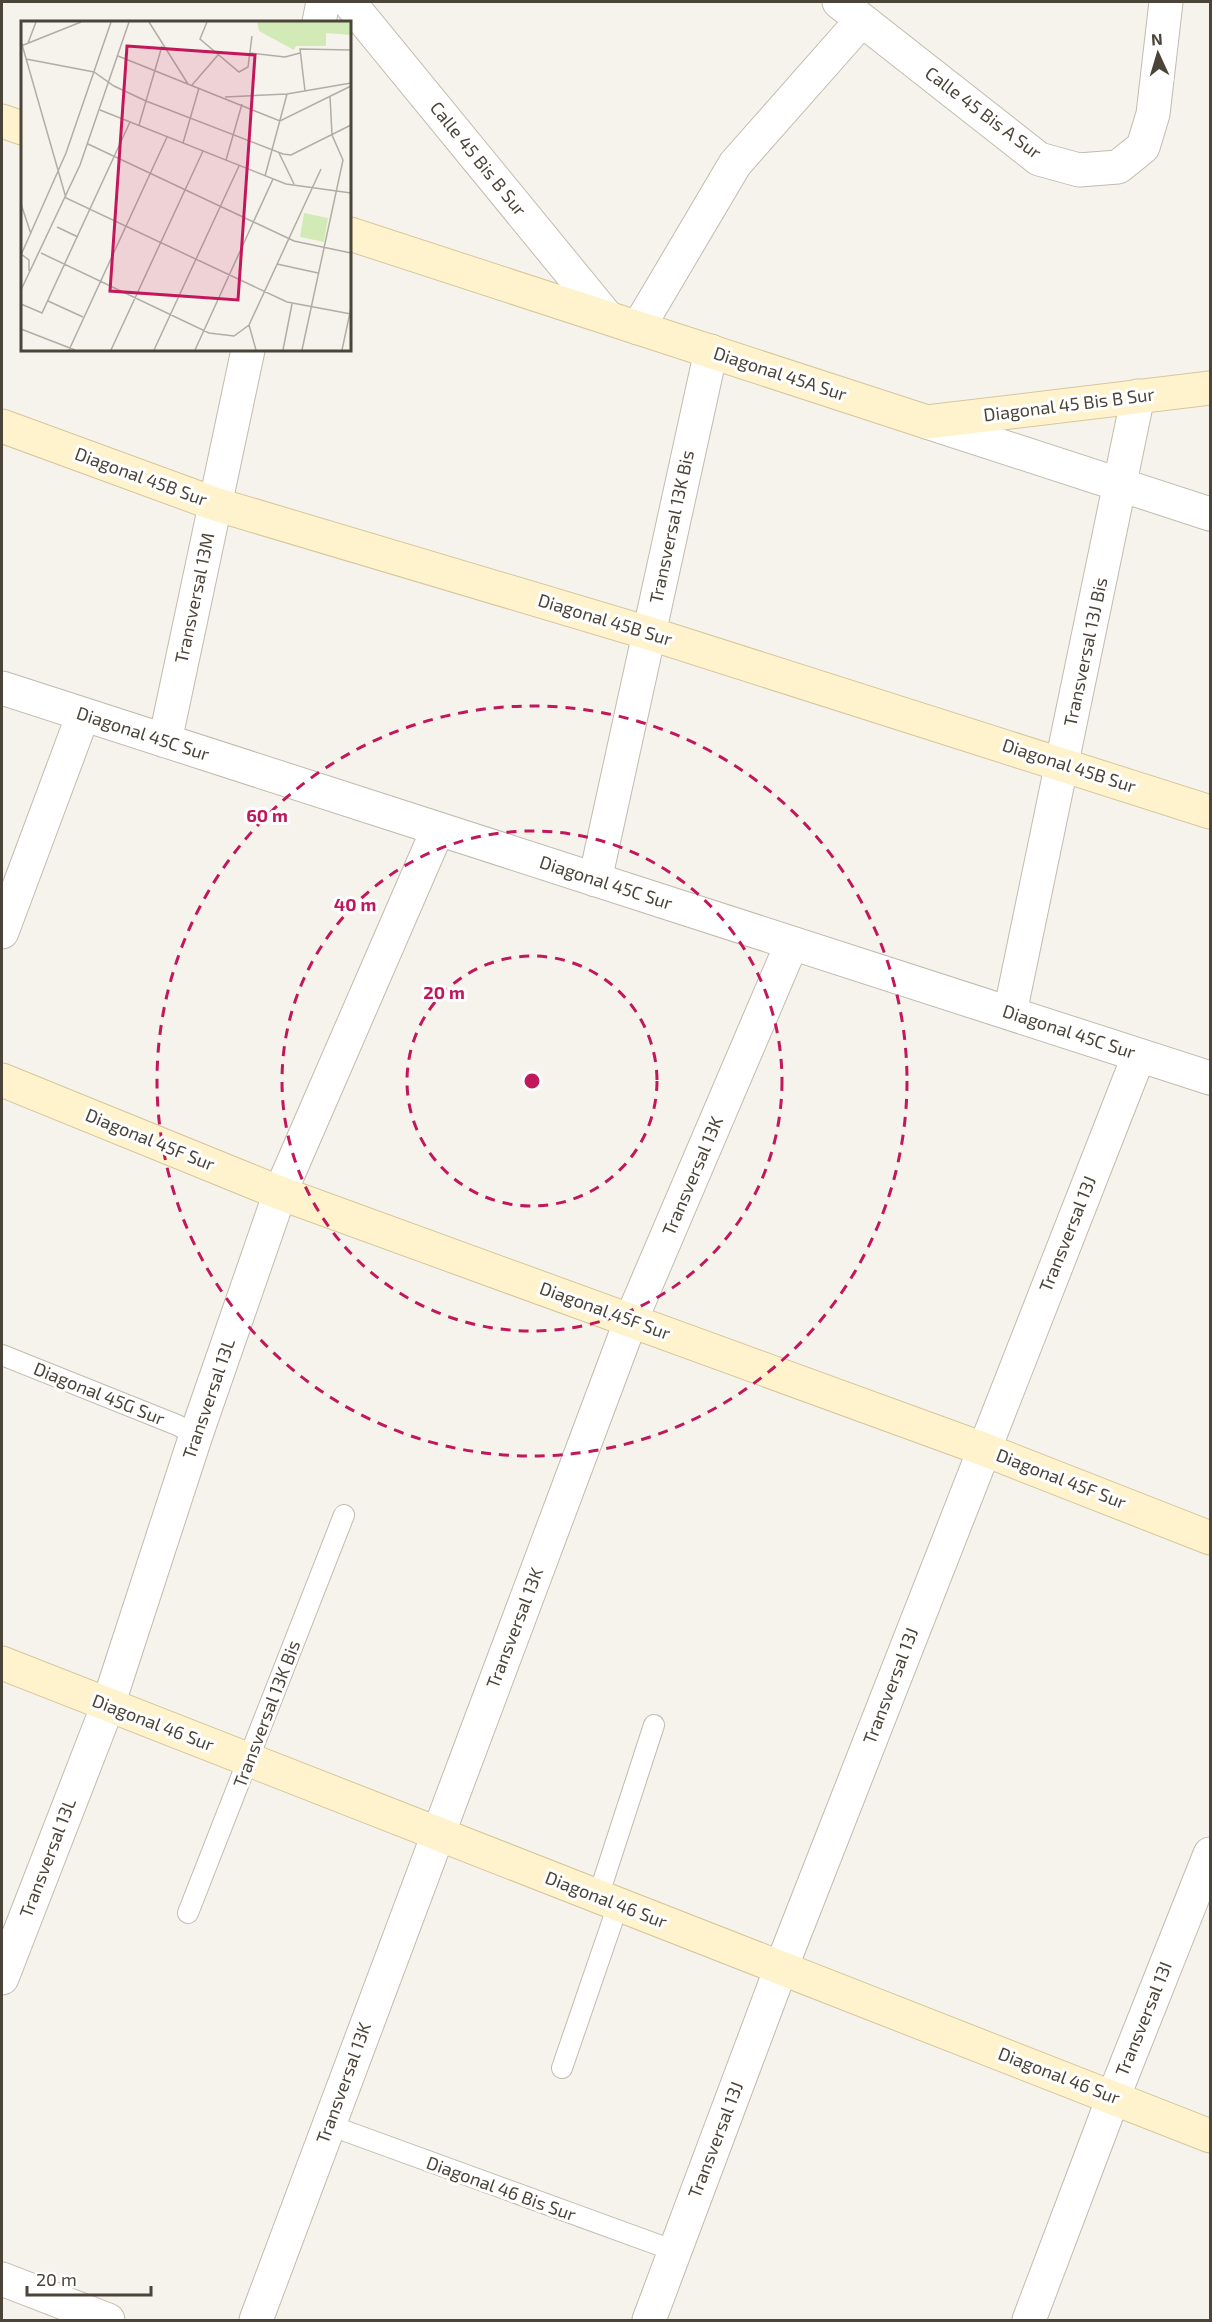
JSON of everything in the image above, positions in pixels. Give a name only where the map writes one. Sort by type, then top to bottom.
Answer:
[{"type":"street","points":[[319,21],[323,2]]},
{"type":"street","name":"Calle 45 Bis B Sur","points":[[349,2],[607,317]]},
{"type":"street","name":"Calle 45 Bis A Sur","points":[[851,11],[1039,159],[1079,170],[1118,167],[1143,147],[1153,114],[1166,2]]},
{"type":"street","points":[[638,328],[735,164],[851,11]]},
{"type":"street","points":[[2,121],[21,128]]},
{"type":"street","name":"Diagonal 45A Sur","points":[[351,234],[1210,514]]},
{"type":"street","name":"Transversal 13M","points":[[165,741],[249,351]]},
{"type":"street","name":"Transversal 13K Bis","points":[[595,880],[711,351]]},
{"type":"street","name":"Diagonal 45 Bis B Sur","points":[[927,422],[1210,388]]},
{"type":"street","name":"Transversal 13J Bis","points":[[1011,1013],[1138,396]]},
{"type":"street","name":"Diagonal 45B Sur","points":[[2,426],[215,504],[648,633],[1210,812]]},
{"type":"street","name":"Diagonal 45C Sur","points":[[2,688],[1210,1078]]},
{"type":"street","points":[[2,933],[84,715]]},
{"type":"street","name":"Transversal 13L","points":[[2,1975],[108,1705],[196,1435],[280,1192],[438,829]]},
{"type":"street","name":"Transversal 13K","points":[[256,2320],[631,1320],[792,944]]},
{"type":"street","name":"Transversal 13J","points":[[649,2320],[781,1968],[1139,1055]]},
{"type":"street","name":"Diagonal 45F Sur","points":[[2,1080],[280,1192],[983,1449],[1210,1538]]},
{"type":"street","name":"Diagonal 46 Sur","points":[[2,1663],[1210,2136]]},
{"type":"street","name":"Transversal 13I","points":[[1029,2320],[1113,2098],[1210,1854]]},
{"type":"street","points":[[2,2279],[108,2320]]},
{"type":"lane","name":"Diagonal 45G Sur","points":[[2,1355],[177,1425],[196,1435]]},
{"type":"lane","name":"Transversal 13K Bis","points":[[188,1913],[344,1515]]},
{"type":"lane","points":[[562,2068],[654,1725]]},
{"type":"lane","name":"Diagonal 46 Bis Sur","points":[[329,2125],[675,2251]]}]
